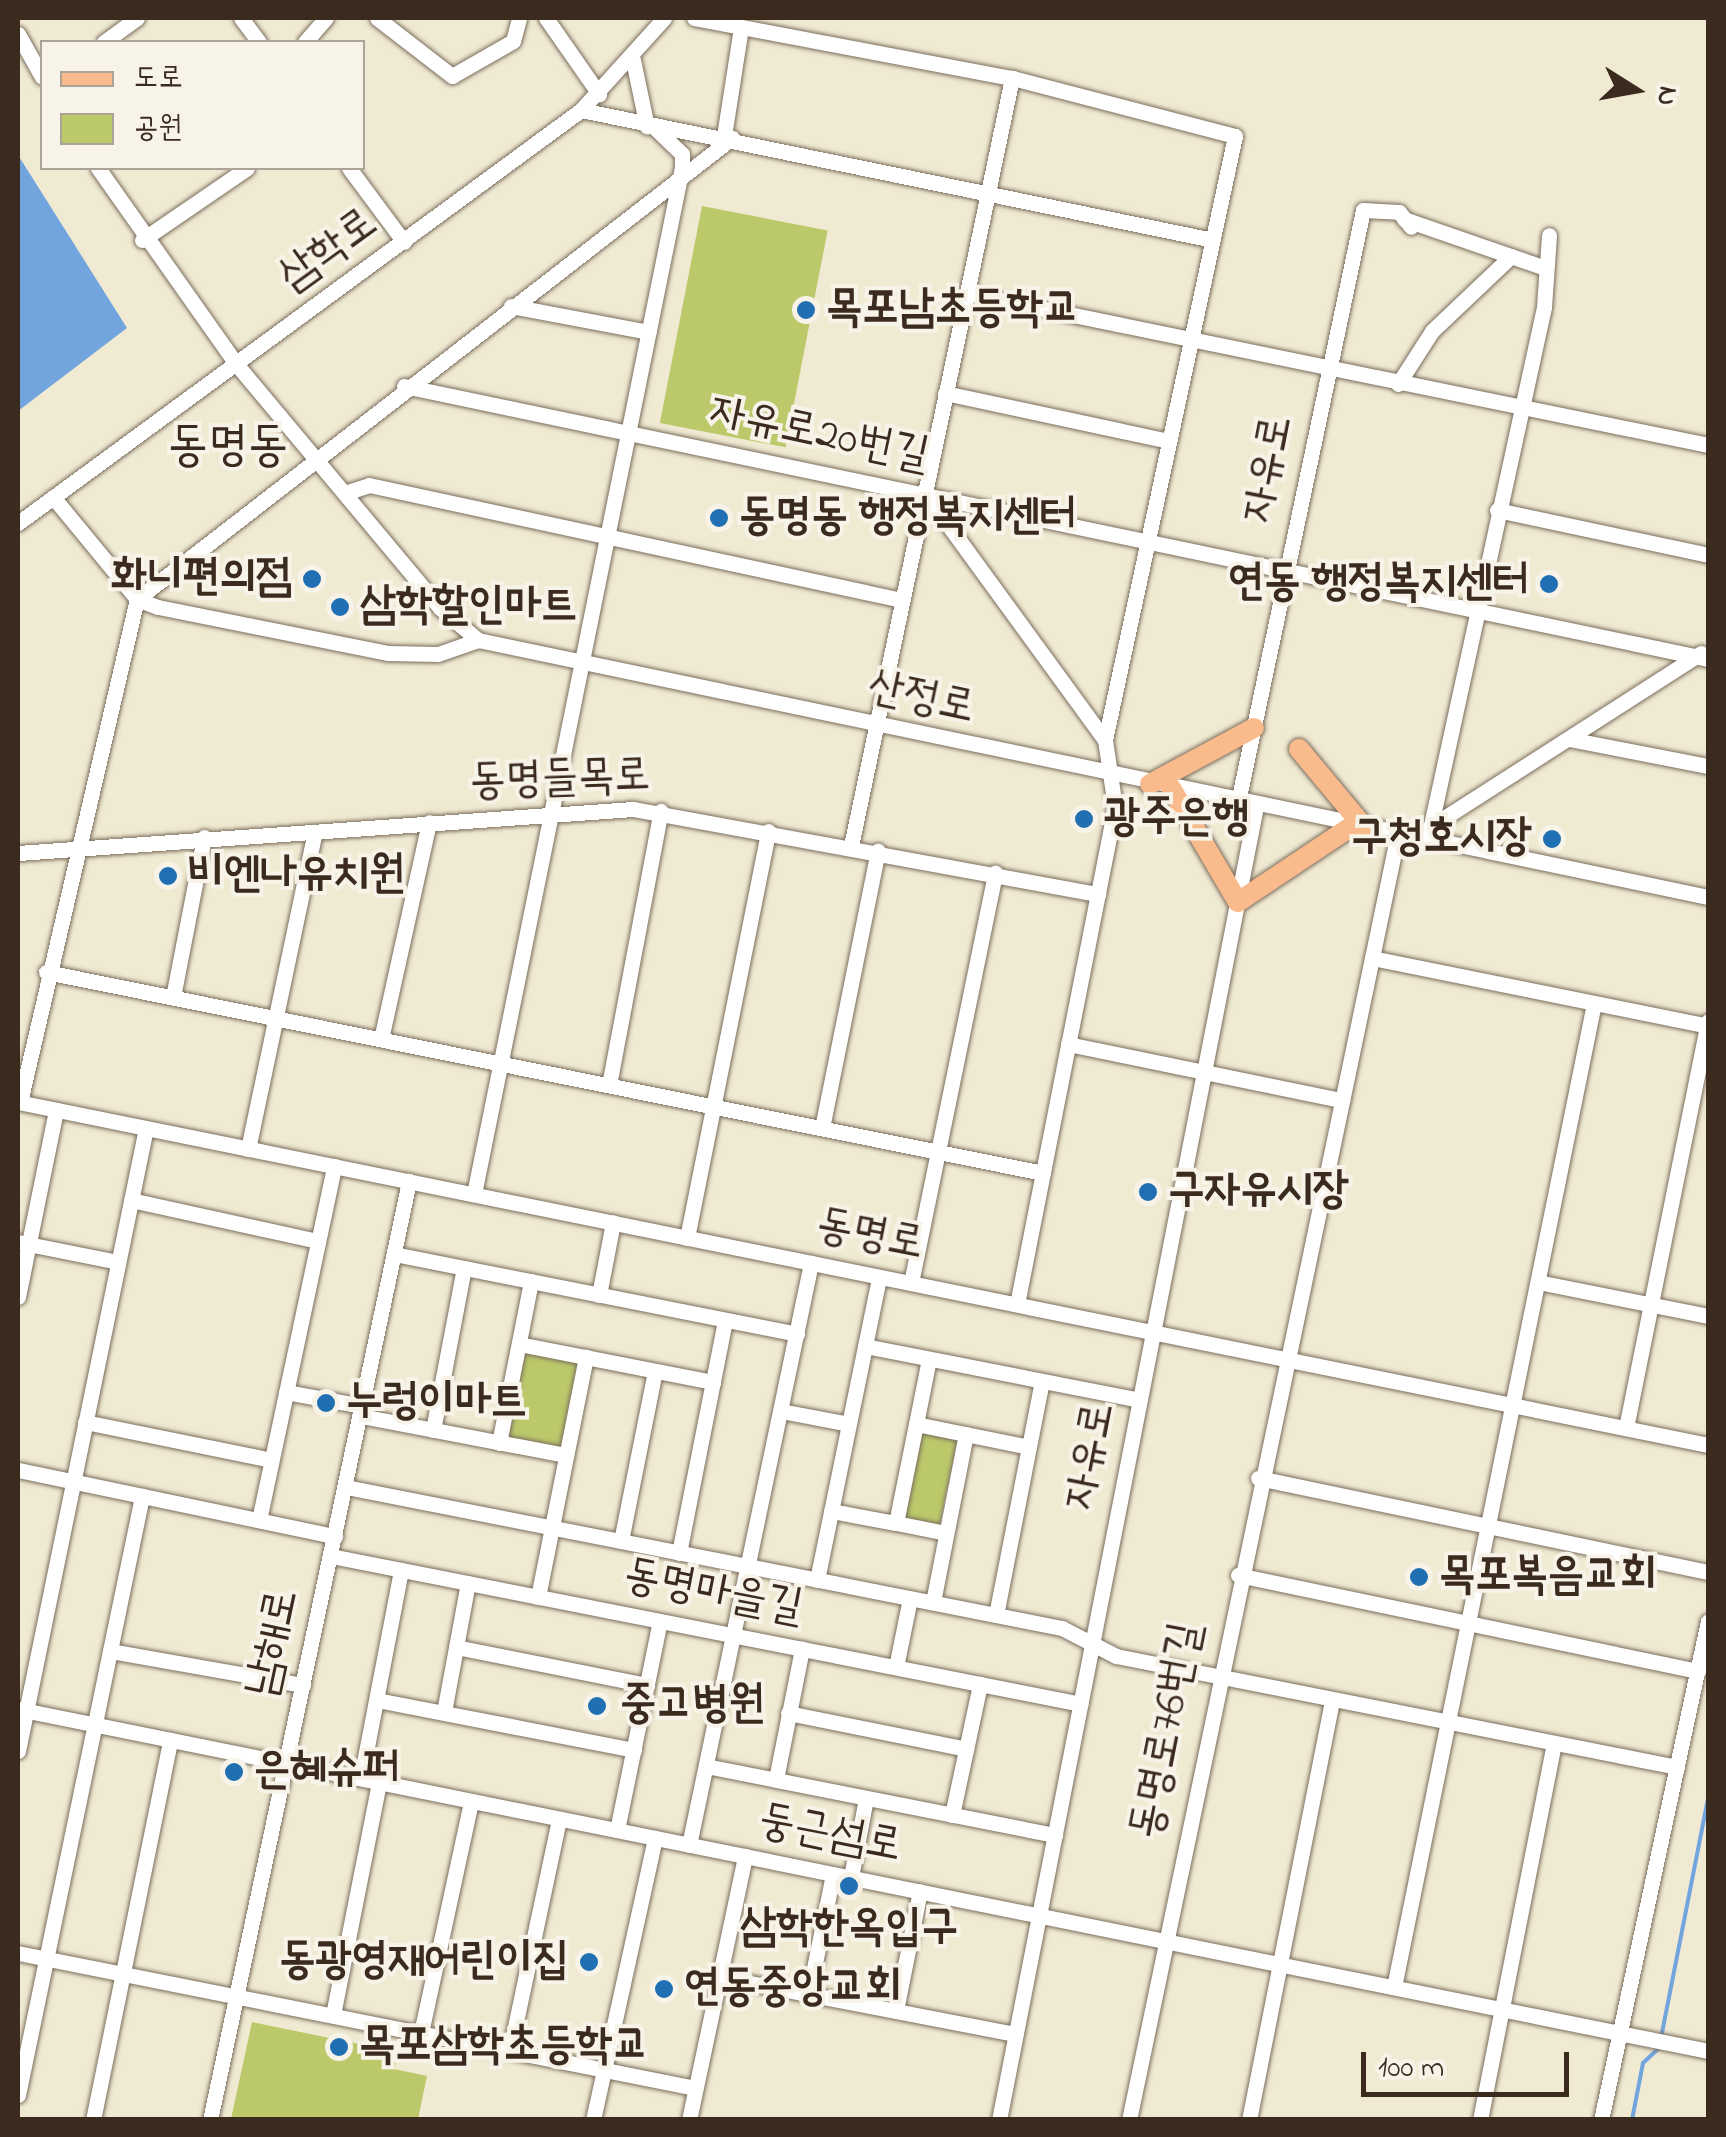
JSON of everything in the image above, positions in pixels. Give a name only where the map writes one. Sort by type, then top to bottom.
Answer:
[{"type":"main road","points":[[1254,728],[1161,786],[1238,902],[1358,827],[1299,749]]},
{"type":"street","points":[[107,40],[137,18]]},
{"type":"street","points":[[241,18],[258,40]]},
{"type":"street","points":[[307,40],[326,18]]},
{"type":"street","points":[[376,18],[452,76],[512,41],[519,18]]},
{"type":"street","points":[[546,18],[599,94]]},
{"type":"street","name":"삼학로","points":[[18,524],[581,110],[633,60],[664,18]]},
{"type":"street","points":[[694,18],[1012,78],[1235,136],[1105,740],[1115,807],[1017,1304]]},
{"type":"street","points":[[19,1102],[46,972],[138,599],[404,386],[728,137],[741,27]]},
{"type":"street","points":[[18,34],[40,72]]},
{"type":"street","points":[[474,1194],[610,539],[682,154],[651,127],[633,60]]},
{"type":"street","points":[[850,846],[1012,78]]},
{"type":"street","points":[[581,110],[651,127],[728,137],[988,190],[1213,240]]},
{"type":"street","name":"산정로","points":[[99,170],[142,240],[238,365],[348,492],[440,608],[478,640],[875,728],[1358,827],[1398,834],[1429,833],[1708,897]]},
{"type":"street","points":[[142,240],[243,170]]},
{"type":"street","points":[[350,170],[404,242]]},
{"type":"street","name":"자유로","points":[[1238,802],[1363,210],[1511,256]]},
{"type":"street","points":[[1429,833],[1544,307],[1543,266],[1549,235]]},
{"type":"street","points":[[1398,384],[1432,330],[1511,256],[1543,266]]},
{"type":"street","points":[[966,293],[1327,371],[1708,444]]},
{"type":"street","points":[[510,306],[649,332]]},
{"type":"street","name":"자유로20번길","points":[[404,386],[924,493],[1474,614],[1705,655]]},
{"type":"street","points":[[945,393],[1169,441]]},
{"type":"street","points":[[348,492],[369,486],[902,600]]},
{"type":"street","points":[[924,493],[1105,740]]},
{"type":"street","points":[[53,497],[138,599],[388,653],[438,654],[478,640]]},
{"type":"street","points":[[1498,510],[1708,555]]},
{"type":"street","points":[[1429,833],[1568,739],[1705,655]]},
{"type":"street","points":[[1568,739],[1708,766]]},
{"type":"street","name":"자유로","points":[[999,2120],[1256,806]]},
{"type":"street","points":[[609,1085],[661,811]]},
{"type":"street","name":"동명들목로","points":[[18,853],[429,822],[661,811],[1098,894]]},
{"type":"street","points":[[381,1039],[429,822]]},
{"type":"street","points":[[687,1238],[768,831]]},
{"type":"street","points":[[248,1149],[315,832]]},
{"type":"street","name":"동명로76번길","points":[[1129,2120],[1215,1675],[1288,1359],[1398,834]]},
{"type":"street","points":[[173,997],[204,837]]},
{"type":"street","points":[[822,1128],[878,852]]},
{"type":"street","points":[[911,1283],[995,873]]},
{"type":"street","points":[[1372,958],[1708,1024],[1626,1428]]},
{"type":"street","points":[[46,972],[1043,1173]]},
{"type":"street","points":[[1394,1987],[1594,1003]]},
{"type":"street","points":[[1068,1044],[1342,1100]]},
{"type":"street","name":"동명로","points":[[19,1102],[1708,1444]]},
{"type":"street","points":[[18,1297],[23,1243],[56,1110]]},
{"type":"street","points":[[18,1750],[22,1710],[146,1128]]},
{"type":"street","points":[[259,1520],[334,1166]]},
{"type":"street","name":"남해로","points":[[210,2120],[409,1181]]},
{"type":"street","points":[[131,1200],[318,1241]]},
{"type":"street","points":[[598,1295],[613,1222]]},
{"type":"street","points":[[23,1243],[118,1262]]},
{"type":"street","points":[[394,1254],[797,1334]]},
{"type":"street","points":[[689,1845],[811,1263]]},
{"type":"street","points":[[434,1430],[464,1268]]},
{"type":"street","points":[[817,1580],[879,1276]]},
{"type":"street","points":[[498,1443],[531,1281]]},
{"type":"street","points":[[1538,1282],[1708,1316]]},
{"type":"street","points":[[679,1553],[725,1320]]},
{"type":"street","points":[[518,1344],[713,1382]]},
{"type":"street","points":[[865,1346],[1140,1400]]},
{"type":"street","points":[[538,1597],[586,1357]]},
{"type":"street","points":[[896,1523],[930,1358]]},
{"type":"street","points":[[621,1541],[655,1371]]},
{"type":"street","points":[[996,1615],[1042,1381]]},
{"type":"street","points":[[286,1392],[434,1430],[566,1455]]},
{"type":"street","points":[[781,1411],[849,1424]]},
{"type":"street","points":[[85,1422],[272,1460]]},
{"type":"street","points":[[916,1424],[1029,1446]]},
{"type":"street","points":[[932,1602],[966,1434]]},
{"type":"street","points":[[18,1470],[335,1536]]},
{"type":"street","points":[[1258,1478],[1708,1572]]},
{"type":"street","points":[[346,1487],[996,1615],[1094,1637],[1116,1656],[1677,1768]]},
{"type":"street","points":[[18,2095],[142,1496]]},
{"type":"street","points":[[830,1510],[946,1533]]},
{"type":"street","name":"동명마을길","points":[[331,1556],[1081,1704]]},
{"type":"street","points":[[361,1778],[401,1570]]},
{"type":"street","points":[[1238,1575],[1698,1671]]},
{"type":"street","points":[[444,1712],[468,1584]]},
{"type":"street","points":[[896,1667],[910,1598]]},
{"type":"street","points":[[617,1830],[660,1621]]},
{"type":"street","points":[[1601,2120],[1624,2034],[1708,1622]]},
{"type":"street","points":[[456,1646],[647,1685]]},
{"type":"street","points":[[776,1779],[802,1649]]},
{"type":"street","points":[[110,1651],[303,1686]]},
{"type":"street","points":[[952,1815],[980,1684]]},
{"type":"street","points":[[378,1700],[634,1750]]},
{"type":"street","points":[[1249,2120],[1332,1700]]},
{"type":"street","name":"둥근섬로","points":[[22,1710],[1702,2050]]},
{"type":"street","points":[[788,1713],[966,1749]]},
{"type":"street","points":[[93,2120],[170,1740]]},
{"type":"street","points":[[1480,2120],[1554,1743]]},
{"type":"street","points":[[706,1766],[1055,1835]]},
{"type":"street","points":[[333,2015],[379,1782]]},
{"type":"street","points":[[851,1878],[866,1798]]},
{"type":"street","points":[[421,2033],[471,1801]]},
{"type":"street","points":[[510,2050],[559,1818]]},
{"type":"street","points":[[593,2120],[654,1838]]},
{"type":"street","points":[[688,2120],[744,1856]]},
{"type":"street","points":[[809,1993],[833,1874]]},
{"type":"street","points":[[896,2010],[920,1891]]},
{"type":"street","points":[[18,1953],[695,2088]]},
{"type":"street","points":[[719,1977],[1016,2034]]},
{"type":"green space","points":[[702,206],[828,230],[785,447],[660,423]]},
{"type":"green space","points":[[521,1349],[580,1360],[562,1452],[503,1440]]},
{"type":"green space","points":[[919,1429],[958,1437],[939,1528],[900,1520]]},
{"type":"green space","points":[[252,2022],[398,2052],[394,2069],[427,2076],[418,2119],[231,2119]]},
{"type":"water","points":[[18,155],[127,328],[18,411]]},
{"type":"waterway","points":[[1661,2038],[1708,1798]]},
{"type":"waterway","points":[[1632,2120],[1643,2063],[1659,2048]]},
{"type":"place","name":"목포남초등학교","points":[[806,310]]},
{"type":"place","name":"동명동 행정복지센터","points":[[719,518]]},
{"type":"place","name":"화니편의점","points":[[312,579]]},
{"type":"place","name":"연동 행정복지센터","points":[[1549,584]]},
{"type":"place","name":"삼학할인마트","points":[[340,607]]},
{"type":"place","name":"광주은행","points":[[1084,819]]},
{"type":"place","name":"구청호시장","points":[[1552,839]]},
{"type":"place","name":"비엔나유치원","points":[[168,876]]},
{"type":"place","name":"구자유시장","points":[[1148,1192]]},
{"type":"place","name":"누렁이마트","points":[[326,1403]]},
{"type":"place","name":"목포복음교회","points":[[1419,1577]]},
{"type":"place","name":"중고병원","points":[[597,1706]]},
{"type":"place","name":"은혜슈퍼","points":[[234,1772]]},
{"type":"place","name":"삼학한옥입구","points":[[849,1886]]},
{"type":"place","name":"동광영재어린이집","points":[[589,1962]]},
{"type":"place","name":"연동중앙교회","points":[[664,1989]]},
{"type":"place","name":"목포삼학초등학교","points":[[339,2047]]},
{"type":"district","name":"동명동","points":[[228,447]]}]
